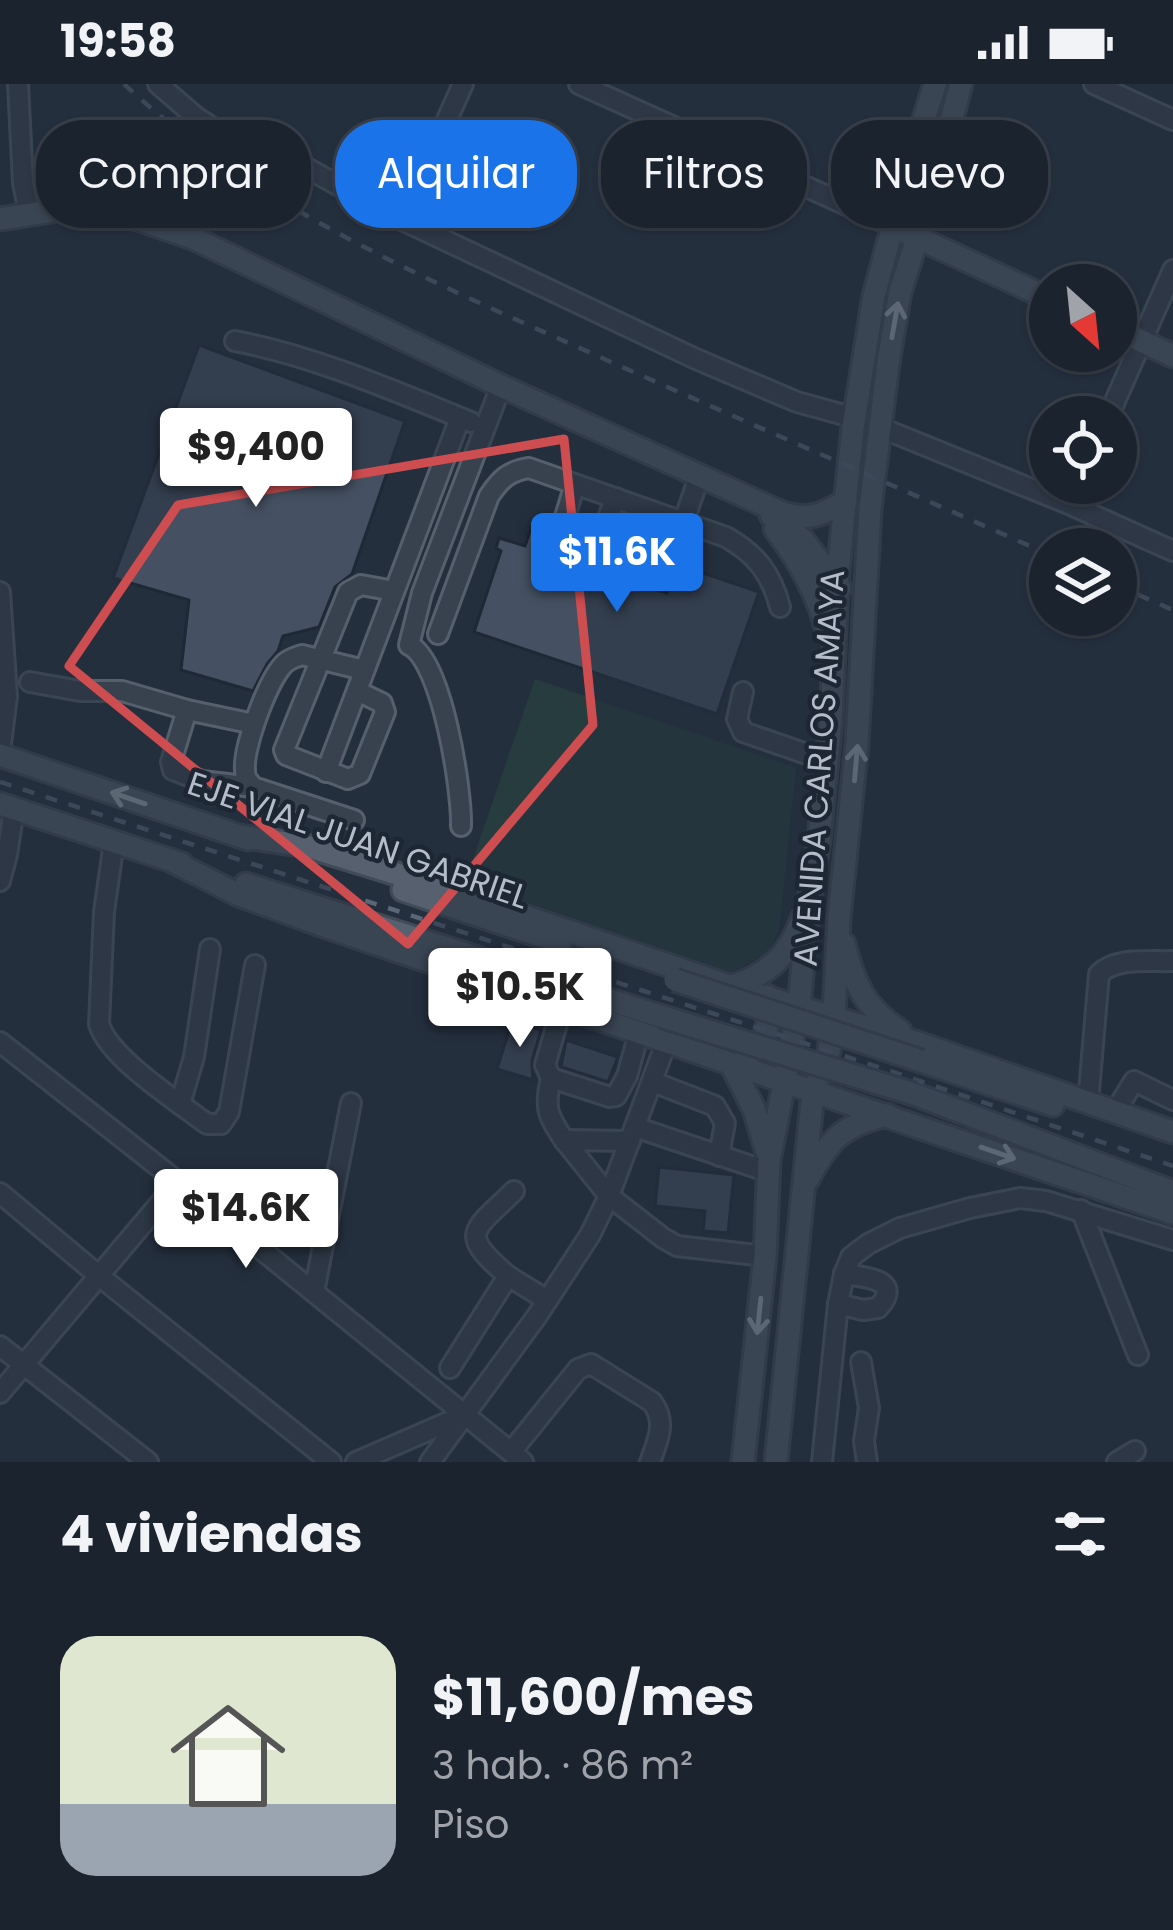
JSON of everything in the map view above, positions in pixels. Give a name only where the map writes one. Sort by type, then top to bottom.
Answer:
[{"type":"main road","name":"AVENIDA CARLOS AMAYA","points":[[924,120],[935,84]]},
{"type":"main road","name":"AVENIDA CARLOS AMAYA","points":[[776,1462],[813,1093],[829,1052],[834,1015],[879,427],[900,292],[961,84]]},
{"type":"main road","points":[[0,219],[93,210],[159,225],[290,282],[752,501],[802,518],[820,515],[846,501]]},
{"type":"main road","name":"AVENIDA CARLOS AMAYA","points":[[743,1462],[765,1256],[769,1167],[799,1005],[819,840],[837,583],[855,418],[874,296],[892,228]]},
{"type":"main road","points":[[897,228],[1029,289]]},
{"type":"main road","points":[[1137,338],[1173,356]]},
{"type":"main road","points":[[752,501],[791,529],[837,583],[850,612],[861,683]]},
{"type":"main road","points":[[752,501],[796,555],[820,607],[833,652]]},
{"type":"main road","points":[[831,719],[859,721]]},
{"type":"main road","name":"EJE VIAL JUAN GABRIEL","points":[[0,753],[675,980],[914,1047],[1173,1145]]},
{"type":"main road","points":[[7,807],[914,1094],[1173,1192]]},
{"type":"main road","points":[[239,836],[306,846],[439,887],[732,986],[834,1015],[914,1047],[1173,1132]]},
{"type":"main road","points":[[819,840],[849,842]]},
{"type":"main road","points":[[170,860],[238,895],[1173,1213]]},
{"type":"main road","points":[[732,986],[756,978],[783,956],[809,902]]},
{"type":"main road","points":[[839,919],[862,994],[873,1011],[914,1047]]},
{"type":"main road","points":[[733,1065],[757,1050],[765,1038],[767,996]]},
{"type":"main road","points":[[880,1113],[871,1074],[874,1062],[886,1048],[914,1047]]},
{"type":"main road","points":[[733,1065],[754,1109],[769,1167]]},
{"type":"main road","points":[[801,1193],[834,1138],[880,1113]]},
{"type":"street","points":[[18,84],[29,213]]},
{"type":"street","points":[[158,84],[211,128],[290,159],[335,184]]},
{"type":"street","points":[[447,120],[463,84]]},
{"type":"street","points":[[579,84],[831,198]]},
{"type":"street","points":[[1094,84],[1173,120]]},
{"type":"street","points":[[419,228],[696,359],[797,402],[855,418]]},
{"type":"street","points":[[1117,396],[1173,270]]},
{"type":"street","points":[[236,341],[342,370],[486,429]]},
{"type":"street","points":[[409,645],[422,592],[501,386]]},
{"type":"street","points":[[326,772],[460,418]]},
{"type":"street","points":[[879,427],[1173,551]]},
{"type":"street","points":[[438,634],[489,496],[513,470],[529,468],[684,521],[746,548],[774,582],[780,607]]},
{"type":"street","points":[[684,521],[699,477]]},
{"type":"street","points":[[565,517],[575,484]]},
{"type":"street","points":[[604,527],[616,498]]},
{"type":"street","points":[[357,691],[382,704],[385,712],[360,774],[347,779],[290,758],[284,750],[348,592],[361,585],[394,591]]},
{"type":"street","points":[[0,592],[7,695],[0,753]]},
{"type":"street","points":[[374,646],[409,645],[425,659],[458,774],[461,826]]},
{"type":"street","points":[[254,787],[244,769],[254,724],[283,665],[302,655],[364,670]]},
{"type":"street","points":[[30,682],[80,691],[122,691],[254,724]]},
{"type":"street","points":[[743,692],[736,719],[743,732],[827,761]]},
{"type":"street","points":[[187,710],[171,762],[173,770],[202,781],[254,787],[354,820]]},
{"type":"street","points":[[0,881],[7,855],[7,807]]},
{"type":"street","points":[[114,842],[104,912],[99,1024],[110,1047],[207,1124],[215,1126],[225,1120],[255,964]]},
{"type":"street","points":[[180,1104],[196,1044],[210,949]]},
{"type":"street","points":[[1088,1102],[1099,974],[1118,964],[1173,961]]},
{"type":"street","points":[[562,1007],[545,1065],[551,1078],[546,1102],[550,1119],[609,1196],[677,1246],[765,1256]]},
{"type":"street","points":[[551,1078],[616,1096],[639,1033]]},
{"type":"street","points":[[0,1042],[517,1457],[586,1364],[657,1408],[661,1427],[650,1462]]},
{"type":"street","points":[[430,1462],[590,1235],[666,1042]]},
{"type":"street","points":[[633,1057],[715,1106],[724,1123],[719,1156]]},
{"type":"street","points":[[1115,1112],[1134,1081],[1173,1100]]},
{"type":"street","points":[[314,1292],[351,1103]]},
{"type":"street","points":[[564,1140],[633,1134],[769,1167]]},
{"type":"street","points":[[0,1393],[178,1182]]},
{"type":"street","points":[[514,1191],[476,1228],[475,1240],[480,1252],[508,1276],[547,1300]]},
{"type":"street","points":[[0,1193],[332,1462]]},
{"type":"street","points":[[822,1462],[844,1274],[851,1257],[868,1244],[900,1228],[1020,1198],[1081,1210],[1173,1240]]},
{"type":"street","points":[[1081,1210],[1138,1355]]},
{"type":"street","points":[[838,1304],[863,1310],[878,1308],[887,1298],[883,1283],[844,1274]]},
{"type":"street","points":[[449,1368],[508,1276]]},
{"type":"street","points":[[0,1346],[148,1462]]},
{"type":"street","points":[[861,1362],[869,1408],[864,1441],[867,1462]]},
{"type":"street","points":[[356,1462],[465,1415]]},
{"type":"street","points":[[1117,1462],[1135,1451]]},
{"type":"highlighted area","points":[[564,439],[593,725],[408,944],[69,666],[178,505]]},
{"type":"green space","points":[[535,679],[796,768],[779,931],[767,954],[723,976],[464,885]]},
{"type":"building","points":[[199,345],[405,421],[352,574],[335,587],[319,627],[283,636],[253,691],[181,670],[189,600],[113,578]]},
{"type":"building","points":[[535,517],[637,551],[627,580],[667,593],[677,564],[759,592],[717,714],[474,632],[501,551],[496,548],[499,538],[525,546]]},
{"type":"building","points":[[512,1021],[541,1030],[532,1061],[533,1080],[497,1069]]},
{"type":"building","points":[[566,1040],[618,1057],[608,1082],[561,1067]]},
{"type":"building","points":[[659,1167],[734,1175],[728,1233],[703,1231],[705,1211],[655,1206]]},
{"type":"railway","points":[[124,84],[226,165],[396,263],[1029,546]]},
{"type":"railway","points":[[1137,594],[1173,610]]},
{"type":"railway","points":[[0,782],[1173,1166]]}]
